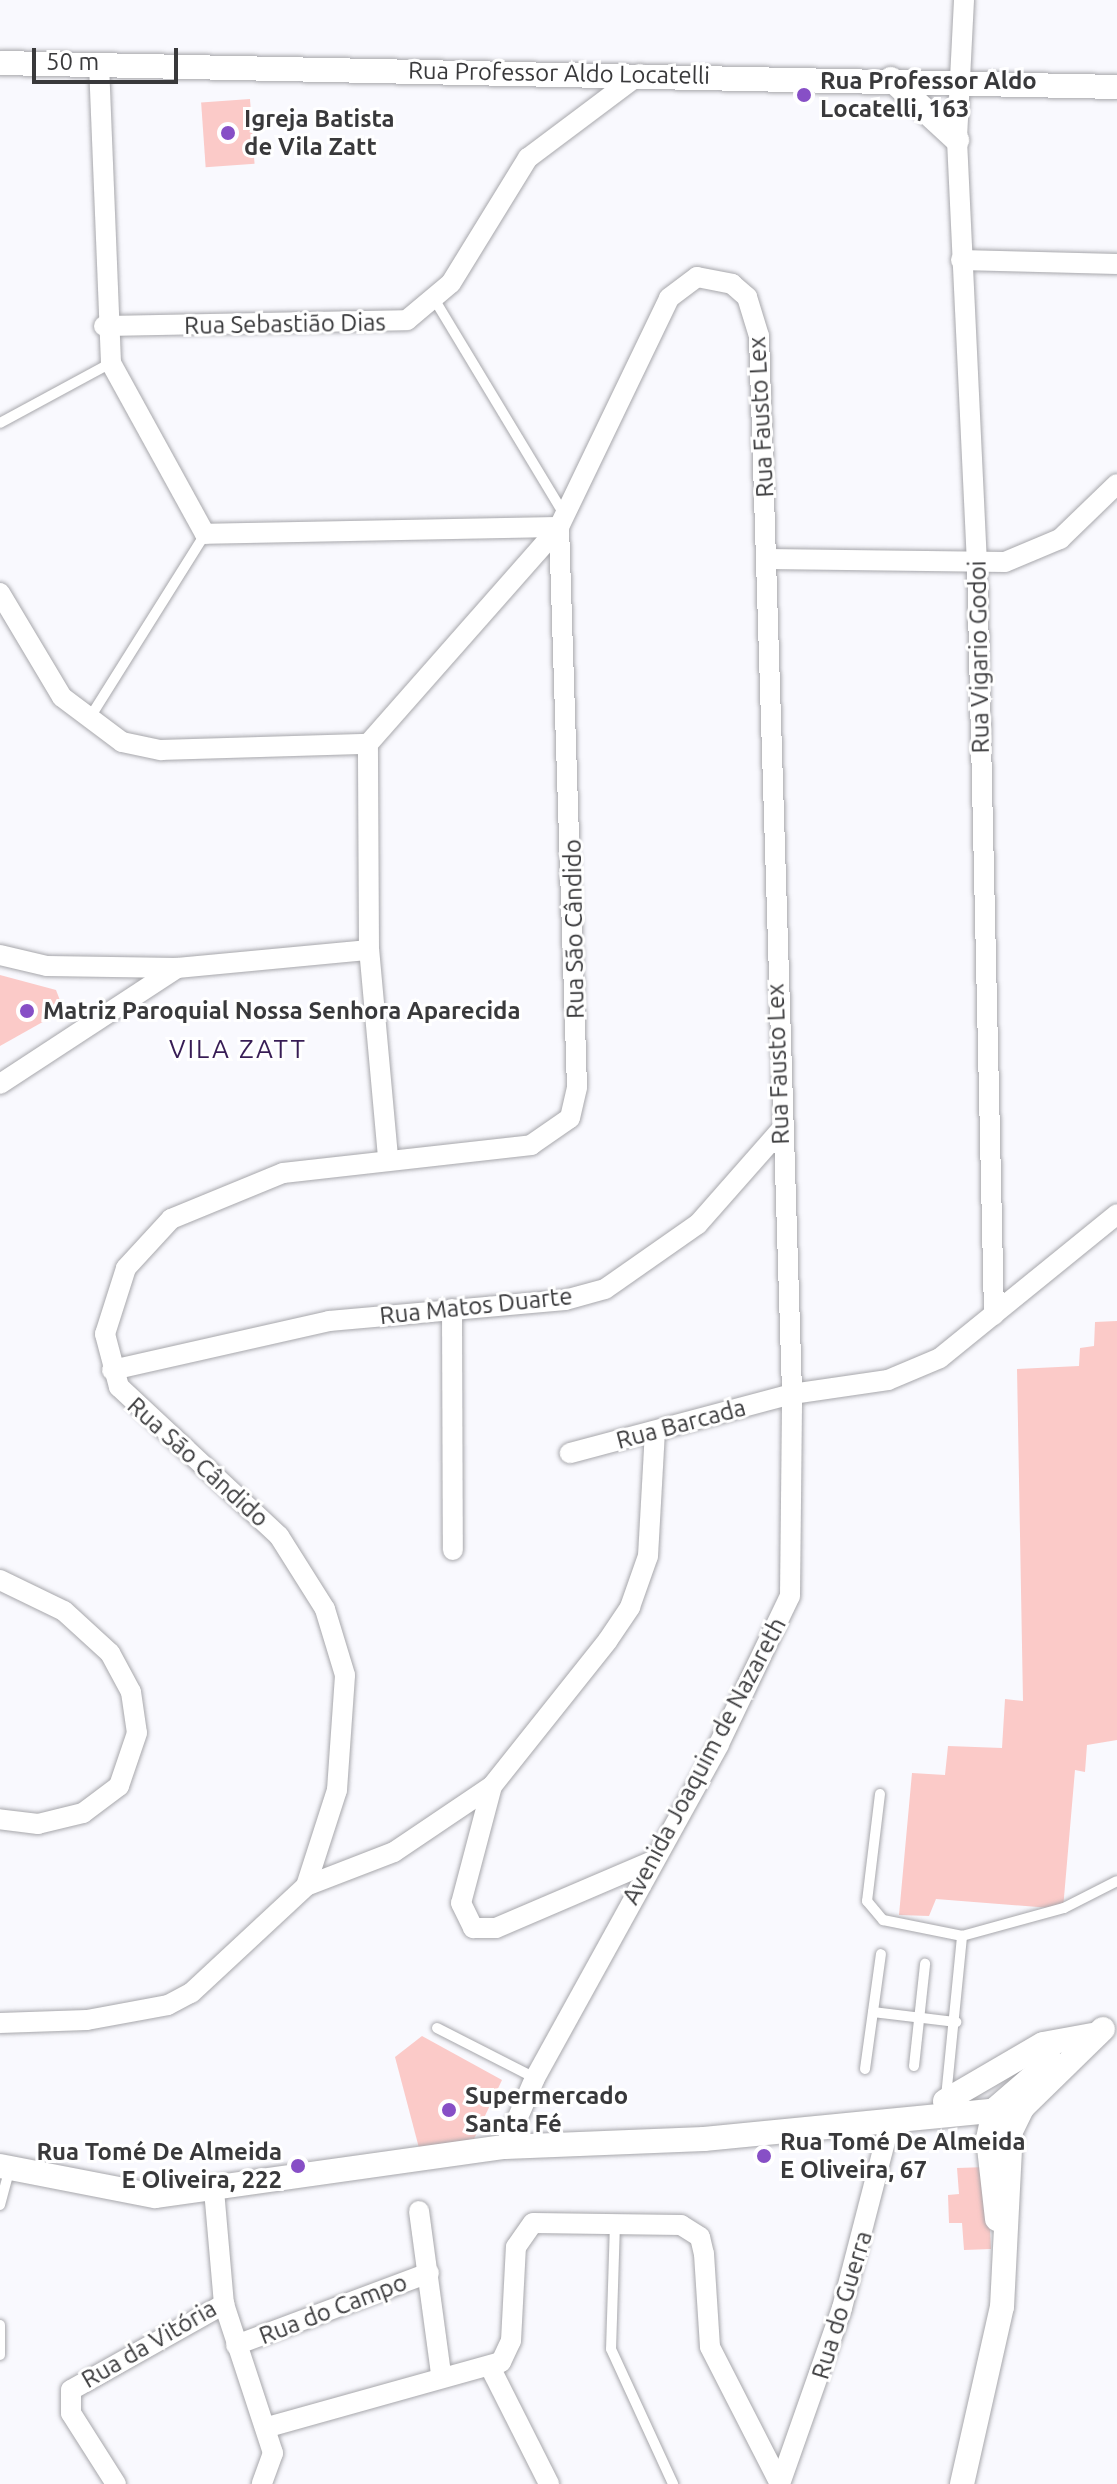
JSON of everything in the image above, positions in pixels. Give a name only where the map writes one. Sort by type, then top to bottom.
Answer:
[{"type":"street","name":"Rua Vigario Godoi","points":[[964,0],[957,82],[957,140],[977,564],[994,1315]]},
{"type":"street","name":"Rua Professor Aldo Locatelli","points":[[0,63],[891,79],[1117,87]]},
{"type":"street","points":[[99,66],[104,326],[111,363],[205,534],[561,520]]},
{"type":"street","points":[[436,302],[528,158],[640,74]]},
{"type":"street","points":[[891,79],[957,140]]},
{"type":"street","points":[[961,260],[1117,264]]},
{"type":"street","name":"Rua Fausto Lex","points":[[368,744],[561,520],[663,307],[682,284],[715,278],[747,297],[759,336],[781,1130],[792,1394]]},
{"type":"street","name":"Rua Sebastião Dias","points":[[104,326],[391,325],[436,302]]},
{"type":"street","points":[[767,559],[1005,562],[1060,539],[1117,484]]},
{"type":"street","name":"Rua São Cândido","points":[[0,2023],[41,2025],[168,2005],[217,1972],[306,1886],[337,1790],[345,1723],[343,1659],[325,1609],[279,1536],[128,1401],[112,1370],[105,1334],[113,1292],[144,1242],[171,1219],[283,1173],[388,1157],[531,1145],[561,1129],[575,1107],[561,520]]},
{"type":"street","points":[[0,593],[42,670],[88,722],[122,742],[161,750],[368,744],[369,950],[388,1157]]},
{"type":"street","points":[[0,955],[47,966],[177,968],[369,950]]},
{"type":"street","points":[[0,1084],[177,968]]},
{"type":"street","name":"Rua Matos Duarte","points":[[112,1370],[329,1321],[565,1300],[646,1267],[698,1224],[781,1130]]},
{"type":"street","points":[[792,1394],[915,1370],[994,1315],[1117,1214]]},
{"type":"street","points":[[452,1309],[453,1550]]},
{"type":"street","name":"Rua Barcada","points":[[570,1453],[792,1394]]},
{"type":"street","name":"Avenida Joaquim de Nazareth","points":[[505,2147],[535,2078],[790,1596],[792,1394]]},
{"type":"street","points":[[306,1886],[394,1852],[492,1786],[608,1640],[642,1583],[655,1431]]},
{"type":"street","points":[[0,1564],[21,1586]]},
{"type":"street","points":[[0,1580],[21,1586],[64,1611],[110,1653],[131,1692],[137,1733],[119,1786],[83,1813],[38,1824],[0,1819]]},
{"type":"street","points":[[492,1786],[461,1903],[473,1928],[496,1928],[650,1862]]},
{"type":"street","points":[[890,2123],[945,2101],[1043,2044],[1104,2028]]},
{"type":"street","points":[[5,2167],[124,2195],[214,2190],[505,2147],[890,2123],[994,2110],[1040,2087],[1104,2028]]},
{"type":"street","points":[[945,2101],[1017,2097],[1104,2028]]},
{"type":"street","points":[[962,2484],[996,2346],[1008,2146],[1017,2097]]},
{"type":"street","points":[[994,2110],[992,2193],[1002,2233]]},
{"type":"street","name":"Rua do Guerra","points":[[780,2484],[846,2295],[890,2123]]},
{"type":"street","name":"Rua da Vitória","points":[[116,2484],[71,2413],[71,2390],[224,2304],[214,2190]]},
{"type":"street","points":[[419,2211],[441,2374]]},
{"type":"street","points":[[262,2484],[273,2453],[268,2427],[441,2374],[491,2369],[511,2341],[516,2247],[525,2227],[615,2223],[681,2225],[700,2237],[710,2347],[780,2484]]},
{"type":"street","name":"Rua do Campo","points":[[236,2345],[429,2273]]},
{"type":"street","name":"Rua do Campo","points":[[224,2304],[236,2345],[268,2427]]},
{"type":"street","points":[[491,2369],[549,2484]]},
{"type":"lane","points":[[436,302],[561,520]]},
{"type":"lane","points":[[0,423],[111,363]]},
{"type":"lane","points":[[88,722],[205,534]]},
{"type":"lane","points":[[880,1794],[867,1901],[873,1913],[962,1936],[1064,1908],[1117,1881]]},
{"type":"lane","points":[[945,2101],[956,2022],[962,1936]]},
{"type":"lane","points":[[865,2069],[881,1954]]},
{"type":"lane","points":[[914,2066],[925,1964]]},
{"type":"lane","points":[[873,2012],[956,2022]]},
{"type":"lane","points":[[437,2028],[535,2078]]},
{"type":"lane","points":[[0,2205],[5,2167]]},
{"type":"lane","points":[[615,2223],[611,2349],[673,2484]]},
{"type":"lane","points":[[0,2325],[0,2355]]},
{"type":"building","name":"Igreja Batista de Vila Zatt","points":[[250,99],[255,164],[206,167],[201,102]]},
{"type":"building","name":"Matriz Paroquial Nossa Senhora Aparecida","points":[[0,975],[56,990],[61,1003],[48,1019],[0,1046]]},
{"type":"building","points":[[1117,1321],[1117,1740],[1087,1745],[1085,1772],[1075,1770],[1063,1909],[936,1899],[929,1916],[899,1915],[912,1773],[945,1775],[948,1746],[1002,1748],[1005,1699],[1023,1701],[1017,1369],[1079,1366],[1080,1348],[1094,1346],[1095,1322]]},
{"type":"building","name":"Supermercado Santa Fé","points":[[422,2036],[502,2080],[474,2139],[419,2148],[395,2057]]},
{"type":"building","points":[[987,2167],[991,2249],[964,2250],[962,2223],[949,2223],[948,2195],[959,2194],[957,2168]]},
{"type":"place","name":"Rua Professor Aldo Locatelli, 163","points":[[804,95]]},
{"type":"place","name":"Igreja Batista de Vila Zatt","points":[[228,133]]},
{"type":"place","name":"Matriz Paroquial Nossa Senhora Aparecida","points":[[27,1011]]},
{"type":"place","name":"Supermercado Santa Fé","points":[[449,2110]]},
{"type":"place","name":"Rua Tomé De Almeida E Oliveira, 67","points":[[764,2156]]},
{"type":"place","name":"Rua Tomé De Almeida E Oliveira, 222","points":[[298,2166]]},
{"type":"district","name":"VILA ZATT","points":[[238,1049]]}]
